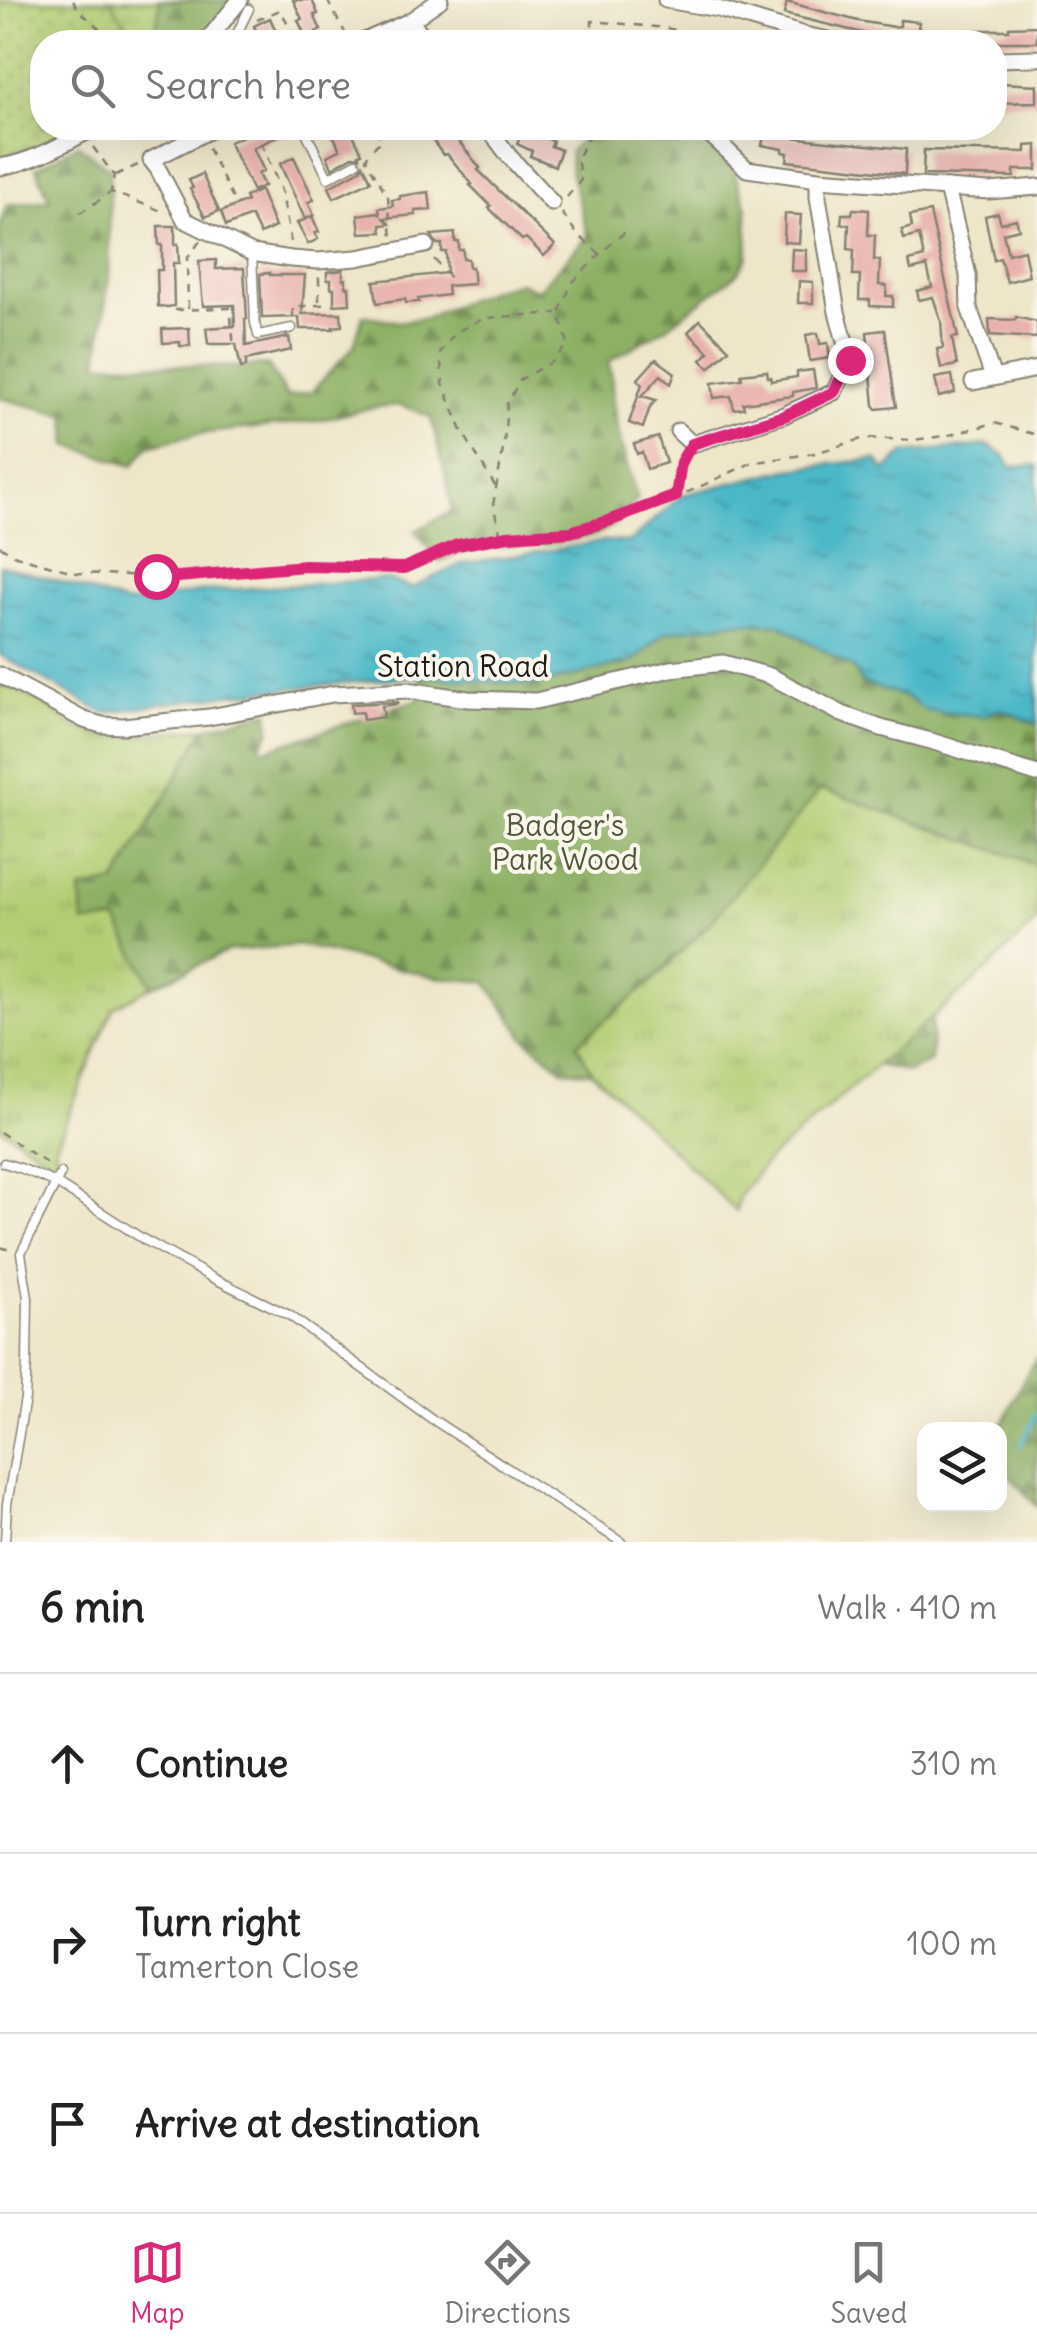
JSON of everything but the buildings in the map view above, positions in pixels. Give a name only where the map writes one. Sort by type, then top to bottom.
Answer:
[{"type":"street","points":[[384,30],[410,22],[440,0]]},
{"type":"street","points":[[666,0],[718,9],[785,30]]},
{"type":"street","points":[[219,30],[245,5]]},
{"type":"street","points":[[410,22],[418,30]]},
{"type":"street","points":[[1007,59],[1037,58]]},
{"type":"street","points":[[0,166],[71,140]]},
{"type":"street","points":[[189,140],[151,160],[185,220],[252,253],[318,260],[357,258],[426,245]]},
{"type":"street","points":[[497,140],[552,204]]},
{"type":"street","points":[[716,140],[747,169],[818,179],[990,191],[1037,188]]},
{"type":"street","points":[[678,430],[692,444],[784,416],[834,392],[850,360],[838,312],[818,179]]},
{"type":"street","points":[[947,188],[968,275],[969,308],[993,377]]},
{"type":"street","points":[[973,382],[1037,369]]},
{"type":"street","name":"Station Road","points":[[0,675],[84,720],[123,726],[210,717],[333,694],[407,690],[468,699],[536,701],[671,669],[722,664],[770,676],[868,724],[1037,774]]},
{"type":"lane","points":[[241,30],[245,5]]},
{"type":"lane","points":[[310,140],[328,178],[356,164]]},
{"type":"lane","points":[[252,253],[258,335],[292,328]]},
{"type":"lane","points":[[4,1164],[56,1183],[143,1239],[289,1315],[432,1419],[621,1542]]},
{"type":"lane","points":[[4,1542],[26,1380],[28,1298],[21,1253],[61,1173]]},
{"type":"path","points":[[73,0],[100,30]]},
{"type":"path","points":[[327,0],[348,30]]},
{"type":"path","points":[[243,26],[280,10],[292,30]]},
{"type":"path","points":[[592,30],[592,21],[676,30]]},
{"type":"path","points":[[80,213],[111,192],[114,175],[93,140]]},
{"type":"path","points":[[212,140],[233,199],[231,204]]},
{"type":"path","points":[[260,140],[282,193],[291,246]]},
{"type":"path","points":[[382,140],[366,159],[388,197],[394,251]]},
{"type":"path","points":[[587,140],[576,158],[581,180],[558,208],[577,234],[600,254]]},
{"type":"path","points":[[114,175],[151,160]]},
{"type":"path","points":[[111,192],[185,220]]},
{"type":"path","points":[[502,537],[493,506],[507,403],[521,378],[552,362],[568,344],[559,313],[572,284],[627,230]]},
{"type":"path","points":[[188,310],[187,259],[206,231]]},
{"type":"path","points":[[426,245],[451,279]]},
{"type":"path","points":[[318,283],[319,304]]},
{"type":"path","points":[[292,328],[293,307],[331,304]]},
{"type":"path","points":[[175,310],[230,308],[234,347]]},
{"type":"path","points":[[496,489],[462,431],[443,384],[440,353],[456,332],[485,318],[559,313]]},
{"type":"path","points":[[0,546],[16,556],[76,573],[178,577],[305,566],[404,568],[457,545],[570,532],[676,496],[751,463],[865,438],[912,440],[995,423],[1037,435]]},
{"type":"path","points":[[676,496],[681,462],[692,444]]},
{"type":"path","points":[[0,1132],[61,1173]]},
{"type":"green space","points":[[0,0],[110,0],[130,30],[30,30],[30,140],[61,140],[0,157]]},
{"type":"green space","points":[[73,0],[160,3],[156,30],[62,30]]},
{"type":"green space","points":[[159,0],[232,0],[212,30],[156,30]]},
{"type":"green space","points":[[581,140],[709,140],[731,163],[747,208],[748,256],[737,274],[667,327],[608,362],[620,437],[638,498],[618,522],[596,535],[548,544],[480,547],[440,561],[415,531],[452,511],[431,417],[401,405],[374,407],[316,421],[198,434],[148,446],[133,466],[68,445],[66,415],[0,398],[0,225],[7,205],[50,200],[36,168],[78,145],[110,169],[109,276],[98,363],[268,365],[287,397],[311,392],[354,346],[363,315],[398,322],[426,318],[488,291],[520,282],[537,290],[588,236],[571,174],[570,151]]},
{"type":"green space","name":"Badger's Park Wood","points":[[736,622],[779,624],[853,668],[862,683],[906,697],[927,711],[1001,709],[1037,724],[1037,865],[821,789],[709,924],[653,980],[577,1044],[592,1072],[563,1070],[525,1038],[486,982],[435,977],[300,945],[228,951],[152,986],[117,920],[84,923],[80,890],[116,882],[205,728],[269,711],[270,731],[261,745],[265,750],[420,699],[420,676],[536,685],[634,661],[666,632]]},
{"type":"green space","points":[[0,683],[42,702],[73,726],[110,738],[205,728],[116,882],[117,920],[152,986],[113,1008],[55,1148],[59,1166],[0,1127]]},
{"type":"green space","points":[[821,788],[1037,865],[1037,920],[987,970],[769,1159],[739,1196],[736,1211],[592,1072],[577,1044],[653,980],[709,924]]},
{"type":"green space","points":[[932,1017],[931,1061],[909,1072],[877,1065]]},
{"type":"green space","points":[[1037,1358],[1037,1507],[1007,1472],[1004,1422]]},
{"type":"water","points":[[988,445],[1004,455],[1011,467],[1037,465],[1037,724],[1001,709],[984,716],[927,711],[906,697],[862,683],[853,668],[779,624],[736,622],[666,632],[634,661],[536,685],[420,676],[232,694],[104,713],[0,655],[0,565],[126,604],[205,591],[388,579],[412,588],[461,564],[606,541],[630,542],[682,495],[789,469],[876,459],[885,471],[904,453]]},
{"type":"waterway","points":[[1021,1445],[1037,1412]]},
{"type":"route","points":[[156,576],[305,566],[404,568],[457,545],[508,536],[570,532],[608,521],[676,496],[681,462],[692,444],[784,416],[834,392],[850,360]]}]
